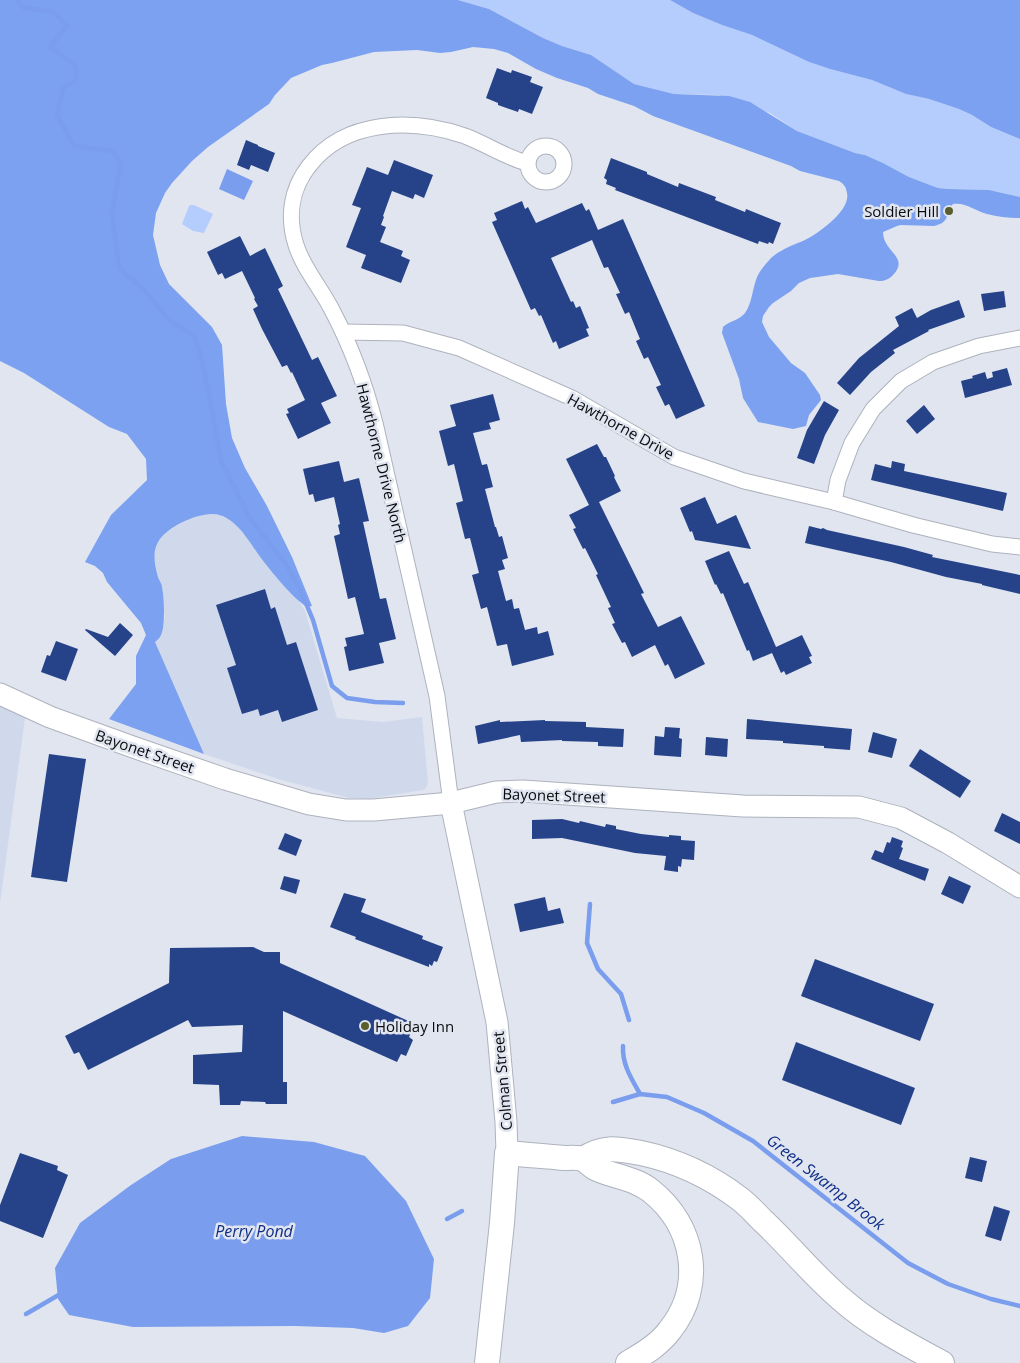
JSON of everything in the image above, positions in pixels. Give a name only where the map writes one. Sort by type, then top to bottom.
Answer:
[{"type":"main road","points":[[583,1159],[599,1150],[612,1149],[661,1157],[698,1172],[741,1200],[841,1299],[865,1318],[942,1363]]},
{"type":"main road","points":[[507,1153],[583,1159],[594,1167],[641,1184],[668,1207],[677,1220],[688,1244],[691,1263],[690,1288],[687,1298],[670,1330],[657,1344],[628,1363]]},
{"type":"main road","name":"Colman Street","points":[[487,1363],[502,1223],[507,1153]]},
{"type":"street","name":"Hawthorne Drive North","points":[[451,803],[437,696],[382,448],[365,389],[343,332],[329,304],[300,256],[295,243],[292,227],[292,204],[296,187],[308,167],[324,150],[346,136],[363,130],[391,126],[416,126],[440,129],[463,136],[527,163]]},
{"type":"street","name":"Hawthorne Drive","points":[[343,332],[403,333],[459,348],[572,398],[674,457],[744,481],[834,502],[912,525],[992,544],[1020,547]]},
{"type":"street","points":[[834,502],[838,480],[852,443],[873,409],[901,381],[933,362],[979,346],[1020,338]]},
{"type":"street","name":"Bayonet Street","points":[[0,694],[50,717],[133,747],[219,777],[309,804],[346,810],[374,810],[451,803],[496,792],[523,791],[743,806],[859,807],[901,818],[948,843],[1020,886]]},
{"type":"street","name":"Colman Street","points":[[451,803],[497,1022],[505,1103],[507,1153]]},
{"type":"shaded area","points":[[0,0],[458,0],[489,9],[543,38],[591,55],[634,84],[674,94],[729,96],[750,102],[797,131],[865,155],[909,177],[938,188],[989,190],[1020,197],[1020,218],[991,215],[966,205],[953,204],[945,220],[934,226],[901,225],[883,232],[887,245],[899,264],[893,275],[888,279],[879,281],[838,274],[810,278],[799,283],[773,303],[763,316],[762,322],[769,337],[791,363],[805,373],[820,395],[821,400],[809,415],[806,426],[793,429],[758,422],[743,398],[739,379],[722,333],[723,327],[745,313],[751,301],[757,277],[771,258],[818,232],[833,220],[844,207],[847,193],[841,182],[800,171],[791,166],[653,116],[634,106],[557,78],[536,69],[508,53],[494,49],[473,47],[440,53],[417,50],[374,52],[322,65],[291,78],[269,104],[208,147],[172,183],[156,213],[153,235],[160,265],[169,284],[212,327],[222,345],[226,404],[232,438],[245,468],[267,506],[292,557],[312,606],[307,607],[290,592],[264,562],[243,532],[222,516],[208,514],[190,519],[169,530],[159,541],[156,547],[155,560],[158,577],[162,586],[164,620],[160,638],[155,642],[204,754],[109,719],[136,684],[136,656],[146,635],[141,623],[107,582],[103,573],[95,566],[85,562],[111,515],[147,480],[146,459],[127,434],[109,427],[24,373],[0,361]]},
{"type":"shaded area","points":[[458,0],[670,0],[693,13],[752,35],[809,62],[872,80],[906,94],[959,109],[991,127],[1020,139],[1020,197],[989,190],[938,188],[909,177],[865,155],[797,131],[770,113],[718,95],[674,94],[634,84],[591,55],[543,38],[489,9]]},
{"type":"shaded area","points":[[670,0],[1020,0],[1020,139],[991,127],[959,109],[906,94],[872,80],[809,62],[752,35],[693,13]]},
{"type":"shaded area","points":[[191,205],[213,214],[204,233],[193,231],[182,224]]},
{"type":"shaded area","points":[[205,514],[216,514],[227,518],[235,524],[265,563],[297,598],[305,611],[337,718],[383,722],[422,717],[428,783],[426,788],[368,799],[349,798],[278,779],[204,754],[155,642],[161,636],[165,616],[162,587],[154,557],[155,547],[160,538],[168,531],[186,520]]},
{"type":"shaded area","points":[[0,704],[25,718],[0,904]]},
{"type":"water","points":[[227,169],[253,181],[244,200],[219,189]]},
{"type":"water","name":"Perry Pond","points":[[242,1136],[314,1142],[365,1156],[406,1201],[434,1259],[430,1298],[408,1326],[384,1333],[353,1328],[295,1326],[133,1327],[69,1315],[58,1299],[55,1268],[80,1223],[131,1185],[171,1159]]},
{"type":"building","points":[[497,68],[511,73],[512,70],[532,77],[530,82],[543,87],[532,114],[519,109],[518,112],[498,105],[498,103],[486,98]]},
{"type":"building","points":[[246,140],[275,153],[268,172],[251,165],[249,170],[237,165]]},
{"type":"building","points":[[611,158],[678,187],[679,183],[716,197],[715,200],[745,212],[746,209],[781,223],[773,244],[759,241],[758,244],[615,190],[616,188],[606,184],[607,180],[604,178]]},
{"type":"building","points":[[394,160],[433,175],[424,198],[415,194],[413,199],[392,191],[383,216],[381,225],[386,227],[380,242],[403,251],[401,256],[410,260],[401,283],[361,268],[366,255],[346,247],[361,208],[352,205],[367,167],[388,175]]},
{"type":"building","points":[[522,201],[525,209],[528,207],[536,223],[582,203],[586,211],[589,209],[598,230],[623,219],[705,406],[676,419],[669,404],[665,406],[656,387],[661,385],[648,357],[644,359],[636,341],[640,339],[629,312],[625,314],[616,294],[620,293],[608,267],[604,268],[592,240],[551,258],[571,302],[573,301],[576,308],[580,306],[589,328],[586,329],[589,336],[559,349],[556,341],[553,343],[541,315],[539,316],[535,308],[531,310],[492,222],[497,220],[494,213]]},
{"type":"building","points":[[240,236],[250,256],[265,248],[283,286],[278,289],[312,360],[318,357],[337,396],[321,403],[331,423],[298,439],[286,414],[289,413],[287,409],[305,400],[292,372],[287,365],[282,367],[262,329],[253,309],[258,306],[242,271],[225,279],[222,273],[218,275],[207,252]]},
{"type":"building","points":[[1004,291],[1006,307],[984,311],[981,294]]},
{"type":"building","points":[[959,300],[965,317],[928,330],[893,350],[895,353],[871,372],[850,395],[837,383],[859,358],[899,326],[895,317],[912,308],[917,318],[931,310]]},
{"type":"building","points":[[1007,368],[1012,385],[965,398],[961,381],[985,372],[987,379],[993,377],[992,372]]},
{"type":"building","points":[[493,394],[500,420],[489,423],[491,429],[473,433],[482,465],[487,464],[493,487],[485,489],[495,527],[499,537],[502,536],[508,558],[502,560],[505,569],[498,571],[506,601],[512,599],[514,609],[519,608],[525,630],[537,627],[538,634],[548,631],[554,655],[512,666],[507,644],[497,646],[487,607],[481,609],[472,575],[479,573],[470,538],[465,539],[456,503],[463,501],[454,464],[448,466],[439,431],[456,426],[450,405]]},
{"type":"building","points":[[824,401],[839,410],[825,435],[814,464],[797,458],[807,430]]},
{"type":"building","points":[[924,405],[935,419],[917,434],[906,421]]},
{"type":"building","points":[[597,444],[604,457],[606,457],[621,491],[599,502],[644,593],[641,594],[658,627],[681,616],[705,664],[675,679],[668,664],[665,666],[655,645],[632,657],[625,642],[622,643],[612,624],[615,623],[608,608],[611,607],[596,575],[598,574],[573,529],[576,528],[569,515],[589,505],[566,459]]},
{"type":"building","points":[[339,461],[344,482],[359,478],[369,521],[363,522],[380,599],[386,598],[396,639],[379,643],[384,663],[349,671],[344,647],[347,646],[345,638],[364,634],[355,597],[348,599],[334,536],[340,534],[338,525],[340,524],[334,497],[315,502],[313,494],[309,495],[303,469]]},
{"type":"building","points":[[892,461],[905,464],[904,471],[1007,493],[1003,511],[871,480],[875,464],[891,468]]},
{"type":"building","points":[[705,497],[717,524],[736,515],[751,549],[695,540],[680,508]]},
{"type":"building","points":[[809,526],[904,547],[933,555],[932,557],[1020,575],[1020,594],[805,543]]},
{"type":"building","points":[[729,551],[744,584],[748,582],[776,647],[802,635],[812,656],[809,657],[812,663],[786,675],[784,671],[781,673],[772,653],[753,661],[723,593],[721,594],[715,585],[705,561]]},
{"type":"building","points":[[265,589],[271,609],[275,607],[287,645],[296,642],[318,710],[282,722],[278,710],[260,716],[258,709],[242,714],[227,668],[236,665],[216,605]]},
{"type":"building","points":[[120,623],[133,635],[115,656],[85,630],[108,637]]},
{"type":"building","points":[[56,641],[78,649],[66,681],[41,672],[47,655],[50,656]]},
{"type":"building","points":[[747,719],[852,729],[850,750],[783,743],[783,741],[746,739]]},
{"type":"building","points":[[500,720],[500,722],[545,720],[586,722],[586,727],[624,729],[623,747],[598,746],[598,742],[562,740],[521,742],[520,735],[478,744],[475,726]]},
{"type":"building","points":[[665,727],[680,728],[679,738],[682,739],[681,757],[654,755],[655,736],[664,737]]},
{"type":"building","points":[[873,732],[897,739],[892,758],[868,752]]},
{"type":"building","points":[[706,737],[728,739],[727,757],[705,755]]},
{"type":"building","points":[[920,749],[971,781],[960,798],[909,766]]},
{"type":"building","points":[[49,754],[86,759],[67,882],[31,877]]},
{"type":"building","points":[[1002,813],[1020,822],[1020,844],[994,831]]},
{"type":"building","points":[[562,819],[605,827],[606,824],[616,826],[616,829],[641,834],[669,837],[669,835],[681,836],[681,840],[695,841],[694,860],[682,859],[681,867],[678,866],[678,872],[664,870],[666,856],[635,853],[562,838],[532,839],[532,820]]},
{"type":"building","points":[[285,833],[302,840],[296,856],[278,849]]},
{"type":"building","points":[[892,837],[903,841],[901,847],[903,848],[899,859],[929,869],[925,881],[871,859],[875,850],[883,853],[887,842],[890,843]]},
{"type":"building","points":[[284,876],[300,880],[296,894],[280,889]]},
{"type":"building","points":[[949,876],[971,886],[963,904],[941,894]]},
{"type":"building","points":[[344,893],[366,899],[361,912],[423,936],[422,939],[443,947],[437,962],[434,961],[432,966],[429,964],[429,967],[355,939],[356,937],[330,927]]},
{"type":"building","points":[[545,897],[548,911],[560,908],[564,923],[520,932],[514,904]]},
{"type":"building","name":"Holiday Inn","points":[[253,947],[264,952],[280,952],[280,963],[415,1024],[409,1037],[413,1040],[406,1056],[401,1054],[397,1062],[283,1011],[283,1082],[287,1082],[287,1104],[241,1101],[240,1105],[220,1105],[219,1085],[193,1084],[193,1055],[242,1052],[243,1025],[192,1027],[188,1020],[88,1070],[79,1052],[74,1054],[65,1036],[169,983],[170,948]]},
{"type":"building","points":[[815,959],[934,1004],[920,1041],[801,996]]},
{"type":"building","points":[[796,1042],[915,1088],[901,1125],[782,1080]]},
{"type":"building","points":[[20,1153],[58,1166],[57,1170],[68,1175],[43,1238],[0,1221],[0,1205]]},
{"type":"building","points":[[970,1157],[987,1161],[982,1182],[965,1178]]},
{"type":"building","points":[[994,1206],[1010,1211],[1001,1241],[985,1236]]},
{"type":"waterway","points":[[17,0],[24,8],[50,11],[67,26],[50,47],[76,66],[76,80],[63,88],[57,115],[74,146],[112,151],[121,162],[112,214],[119,268],[145,291],[169,320],[194,336],[201,356],[221,461],[249,517],[286,564],[300,589],[313,620],[332,686],[347,698],[403,703]]},
{"type":"waterway","points":[[590,904],[587,943],[598,969],[621,994],[629,1020]]},
{"type":"waterway","points":[[623,1046],[623,1053],[630,1077],[640,1094]]},
{"type":"waterway","name":"Green Swamp Brook","points":[[613,1102],[640,1094],[667,1097],[704,1113],[753,1141],[908,1263],[948,1284],[991,1299],[1020,1306]]},
{"type":"waterway","name":"Green Swamp Brook","points":[[447,1219],[462,1211]]},
{"type":"waterway","name":"Green Swamp Brook","points":[[26,1314],[62,1293]]},
{"type":"place","name":"Soldier Hill","points":[[949,211]]},
{"type":"place","name":"Holiday Inn","points":[[365,1026]]}]
